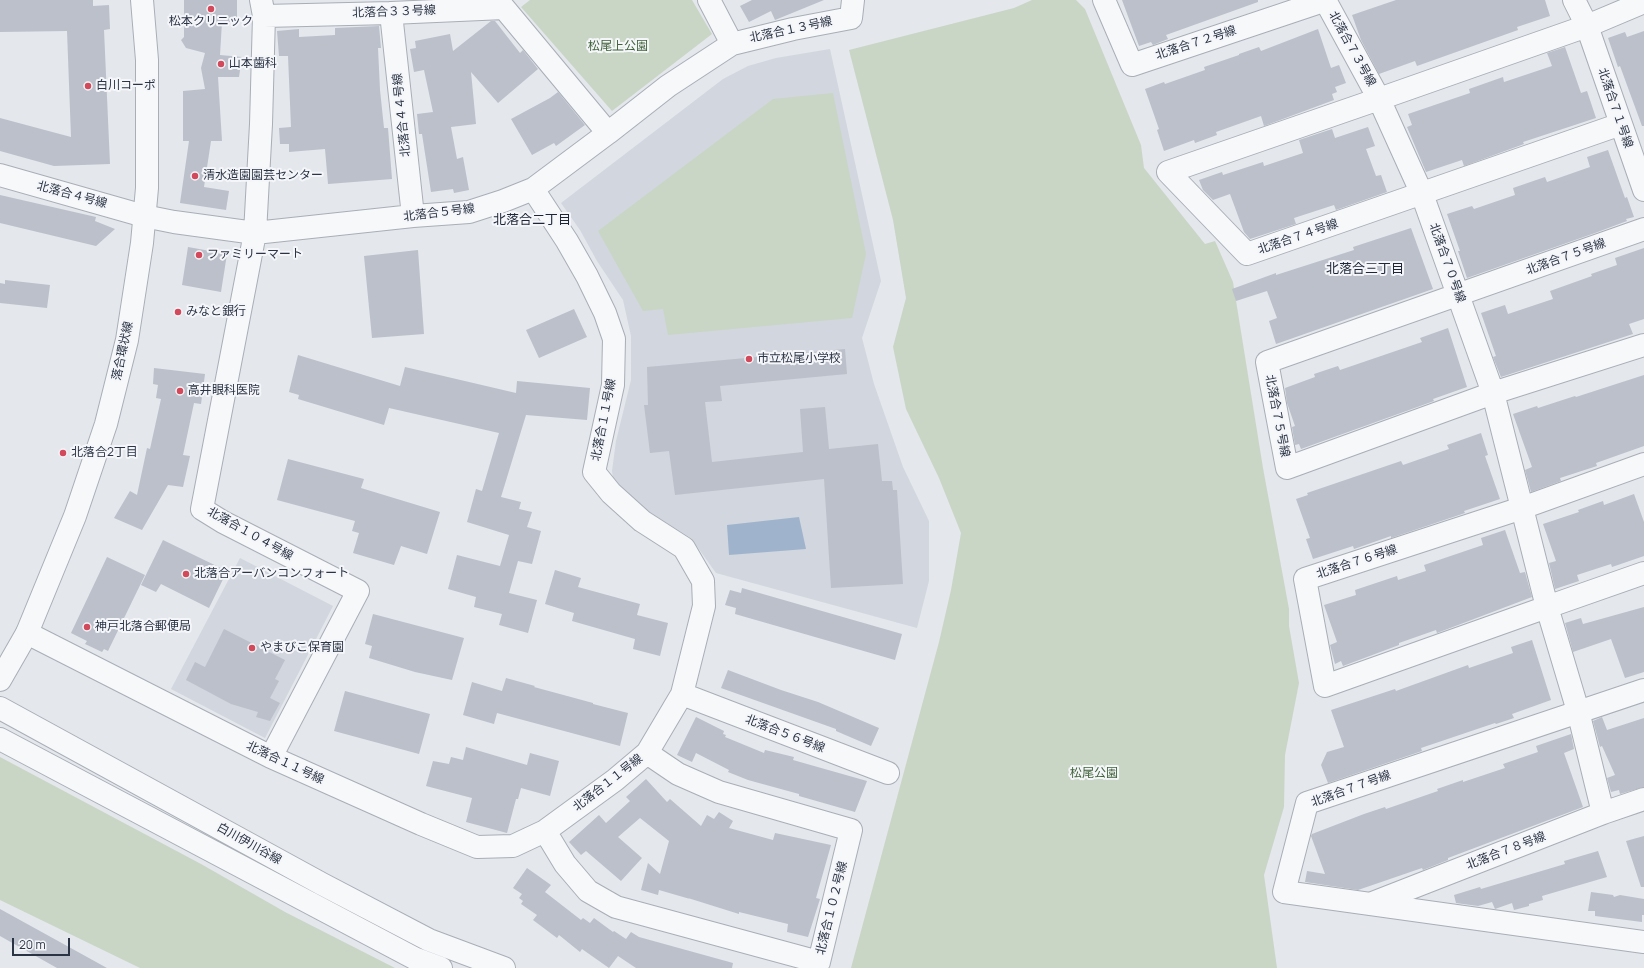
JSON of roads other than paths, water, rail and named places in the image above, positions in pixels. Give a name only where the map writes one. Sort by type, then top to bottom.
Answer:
[{"type":"street","name":"落合環状線","points":[[0,680],[21,642],[75,516],[106,424],[127,340],[147,188],[147,60],[142,0]]},
{"type":"street","points":[[709,0],[732,44]]},
{"type":"street","name":"北落合７２号線","points":[[1104,0],[1132,64],[1325,0]]},
{"type":"street","name":"北落合７３号線","points":[[1325,0],[1379,99]]},
{"type":"street","points":[[1574,0],[1587,26]]},
{"type":"street","points":[[1379,99],[1587,26],[1644,2]]},
{"type":"street","points":[[255,233],[263,8]]},
{"type":"street","name":"北落合３３号線","points":[[263,8],[390,13],[504,8],[608,133]]},
{"type":"street","name":"北落合１３号線","points":[[732,44],[793,29],[852,9]]},
{"type":"street","name":"北落合４４号線","points":[[390,13],[413,216]]},
{"type":"street","name":"北落合７１号線","points":[[1587,26],[1644,190]]},
{"type":"street","name":"北落合５号線","points":[[144,216],[174,222],[255,233],[413,216],[469,212],[533,189],[668,86],[732,44]]},
{"type":"street","name":"北落合７０号線","points":[[1379,99],[1422,194],[1459,295],[1492,393],[1547,607],[1578,711],[1603,813]]},
{"type":"street","name":"北落合７４号線","points":[[1379,99],[1168,172],[1247,254],[1621,124]]},
{"type":"street","name":"北落合４号線","points":[[0,175],[144,216]]},
{"type":"street","name":"北落合１１号線","points":[[21,642],[271,757],[421,824],[477,847],[513,846],[545,831],[615,780],[647,753],[682,694],[704,606],[703,581],[684,548],[642,521],[611,493],[594,472],[613,386],[614,339],[587,276],[567,241],[533,189]]},
{"type":"street","name":"北落合７５号線","points":[[1644,229],[1267,362],[1287,468],[1492,393],[1644,345]]},
{"type":"street","name":"北落合１０４号線","points":[[255,233],[202,509],[223,522],[358,591],[271,757]]},
{"type":"street","name":"北落合７６号線","points":[[1547,607],[1325,686],[1305,579],[1522,508],[1644,464]]},
{"type":"street","points":[[1547,607],[1644,573]]},
{"type":"street","name":"北落合７７号線","points":[[1644,690],[1307,803],[1284,892],[1644,942]]},
{"type":"street","name":"北落合５６号線","points":[[682,694],[888,774]]},
{"type":"street","name":"白川伊川谷線","points":[[0,708],[322,884],[429,940],[504,968]]},
{"type":"street","name":"白川伊川谷線","points":[[0,739],[414,958],[441,968]]},
{"type":"street","name":"北落合１０２号線","points":[[545,831],[564,864],[588,891],[616,907],[819,962],[851,830],[719,792],[678,774],[647,753]]},
{"type":"street","name":"北落合７８号線","points":[[1369,904],[1603,813],[1644,799]]},
{"type":"water","points":[[799,517],[806,549],[729,555],[727,525]]},
{"type":"place","name":"松本クリニック","points":[[211,9]]},
{"type":"place","name":"山本歯科","points":[[221,64]]},
{"type":"place","name":"白川コーポ","points":[[88,86]]},
{"type":"place","name":"清水造園園芸センター","points":[[195,176]]},
{"type":"place","name":"ファミリーマート","points":[[199,255]]},
{"type":"place","name":"みなと銀行","points":[[178,312]]},
{"type":"place","name":"市立松尾小学校","points":[[749,359]]},
{"type":"place","name":"高井眼科医院","points":[[180,391]]},
{"type":"place","name":"北落合2丁目","points":[[63,453]]},
{"type":"place","name":"北落合アーバンコンフォート","points":[[186,574]]},
{"type":"place","name":"神戸北落合郵便局","points":[[87,627]]},
{"type":"place","name":"やまびこ保育園","points":[[252,648]]},
{"type":"district","name":"北落合二丁目","points":[[532,220]]},
{"type":"district","name":"北落合三丁目","points":[[1365,269]]},
{"type":"park label","name":"松尾上公園","points":[[618,47]]},
{"type":"park label","name":"松尾公園","points":[[1094,774]]}]
